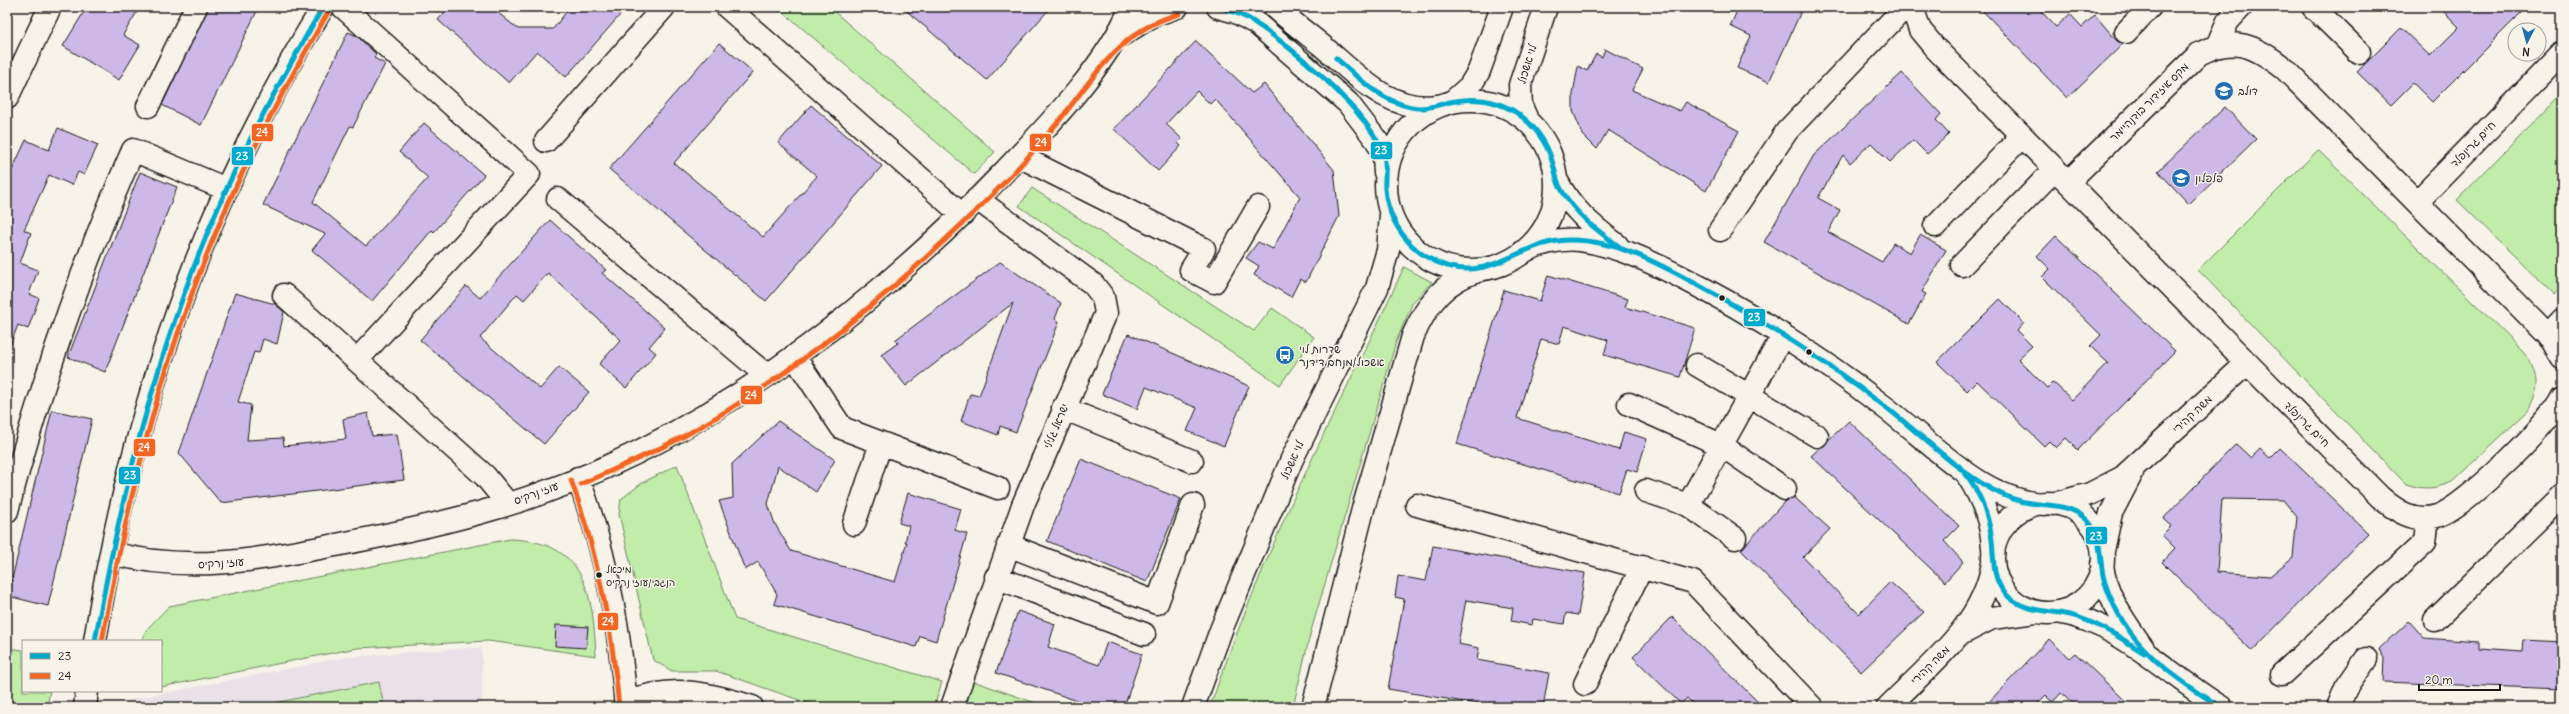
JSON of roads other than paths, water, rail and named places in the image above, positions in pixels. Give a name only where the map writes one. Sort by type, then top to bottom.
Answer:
[{"type":"street","points":[[7,98],[50,7]]},
{"type":"street","points":[[148,106],[196,7]]},
{"type":"street","points":[[95,640],[128,474],[149,393],[177,309],[226,189],[249,138],[294,53],[323,7]]},
{"type":"street","points":[[343,7],[529,174],[357,360]]},
{"type":"street","points":[[546,142],[664,7]]},
{"type":"street","points":[[726,7],[962,215]]},
{"type":"street","name":"עוזי נרקיס","points":[[111,554],[142,561],[202,565],[254,560],[403,532],[508,504],[578,478],[674,432],[766,375],[829,331],[898,274],[962,215],[1020,156],[1071,96],[1116,39],[1131,7]]},
{"type":"street","name":"עוזי נרקיס","points":[[1116,39],[1154,15],[1177,7]]},
{"type":"street","points":[[1218,7],[1236,12],[1256,23],[1348,103],[1361,118],[1381,149],[1386,176],[1387,203],[1391,215],[1404,238],[1413,248],[1435,262],[1462,269],[1489,268]]},
{"type":"street","points":[[1275,7],[1358,78],[1380,93],[1416,107],[1479,100],[1493,103],[1517,114],[1528,122],[1544,142],[1550,154],[1556,180],[1566,198],[1580,214],[1626,251]]},
{"type":"street","points":[[1386,176],[1393,149],[1399,138],[1417,118],[1446,104],[1470,86],[1479,71],[1502,7]]},
{"type":"street","name":"לוי אשכול","points":[[1528,122],[1521,106],[1520,85],[1546,7]]},
{"type":"street","points":[[1720,230],[1787,131],[1905,7]]},
{"type":"street","points":[[1912,7],[1915,20],[1926,39],[2061,176]]},
{"type":"street","points":[[2126,32],[2150,7]]},
{"type":"street","points":[[2217,46],[2228,21],[2241,7]]},
{"type":"street","points":[[2313,7],[2359,52]]},
{"type":"street","name":"מקס איזידור בודנהיימר","points":[[1962,265],[2189,62],[2217,46],[2246,45],[2275,61],[2417,202]]},
{"type":"street","name":"חיים גרינפלד","points":[[2417,202],[2562,54]]},
{"type":"street","points":[[1935,226],[2022,136]]},
{"type":"street","points":[[7,511],[59,337],[94,243],[133,150],[226,189]]},
{"type":"street","points":[[1020,156],[1204,249],[1191,270],[1214,282],[1258,207]]},
{"type":"street","name":"חיים גרינפלד","points":[[2061,176],[2389,505],[2409,516],[2428,518],[2445,513],[2461,503],[2543,425],[2562,398]]},
{"type":"street","points":[[1524,251],[1542,231],[1548,220],[1553,207],[1556,180]]},
{"type":"street","points":[[558,199],[766,375]]},
{"type":"street","name":"ישראל גלילי","points":[[952,707],[1008,544],[1063,408],[1105,318],[1103,297],[1088,280],[977,199]]},
{"type":"street","points":[[2417,202],[2555,328],[2562,358]]},
{"type":"street","name":"לוי אשכול","points":[[1193,707],[1226,616],[1292,459],[1377,288],[1388,250],[1391,215]]},
{"type":"street","points":[[1313,707],[1362,516],[1413,336],[1423,314],[1440,291],[1461,277],[1489,268],[1513,258],[1524,251],[1548,242],[1569,240],[1593,242],[1626,251],[1704,288],[1783,335],[1873,397],[1964,470],[2002,494],[2024,502],[2049,504],[2070,508],[2090,524],[2099,538],[2106,584],[2114,603],[2149,657]]},
{"type":"street","points":[[284,295],[485,476],[508,504]]},
{"type":"street","points":[[1688,505],[1783,335]]},
{"type":"street","points":[[794,356],[842,428],[998,488]]},
{"type":"street","name":"משה קהירי","points":[[2049,504],[2082,497],[2107,487],[2137,466],[2247,363]]},
{"type":"street","points":[[1697,365],[1817,436]]},
{"type":"street","points":[[1628,404],[1722,445],[1785,489]]},
{"type":"street","points":[[1063,408],[1192,461]]},
{"type":"street","points":[[854,524],[881,443]]},
{"type":"street","name":"משה קהירי","points":[[2103,559],[2104,540],[2111,513],[2137,466]]},
{"type":"street","points":[[1964,470],[1978,494],[1988,517],[1993,557],[2000,586],[2010,599],[2025,608],[2077,616],[2096,624],[2149,657],[2221,707]]},
{"type":"street","points":[[578,478],[594,522],[610,591],[626,705],[655,693],[682,692],[718,696],[752,707]]},
{"type":"street","points":[[1646,491],[1688,505],[1735,538]]},
{"type":"street","points":[[2435,620],[2562,496]]},
{"type":"street","points":[[1993,557],[1997,536],[2007,521],[2028,507],[2049,504]]},
{"type":"street","points":[[1008,544],[1157,603],[1193,505]]},
{"type":"street","points":[[1417,505],[1693,582],[1812,707]]},
{"type":"street","points":[[2282,674],[2425,542],[2428,518]]},
{"type":"street","name":"משה קהירי","points":[[1955,640],[1981,602],[1990,577],[1993,557]]},
{"type":"street","points":[[2050,613],[2075,606],[2088,595],[2098,581],[2103,559]]},
{"type":"street","points":[[1585,684],[1642,567]]},
{"type":"street","points":[[996,577],[1144,634]]},
{"type":"street","name":"משה קהירי","points":[[1888,707],[1955,640],[1976,625],[1992,618],[2020,612],[2050,613]]},
{"type":"street","points":[[2338,707],[2346,688],[2366,659]]},
{"type":"street","points":[[85,707],[87,692]]},
{"type":"place","name":"דולב","points":[[2224,91]]},
{"type":"place","name":"פלפלון","points":[[2181,178]]},
{"type":"place","name":"שדרות לוי אשכול/מנחם דידנר","points":[[1285,355]]},
{"type":"place","name":"מיכאל הנגבי/עוזי נרקיס","points":[[599,575]]}]
